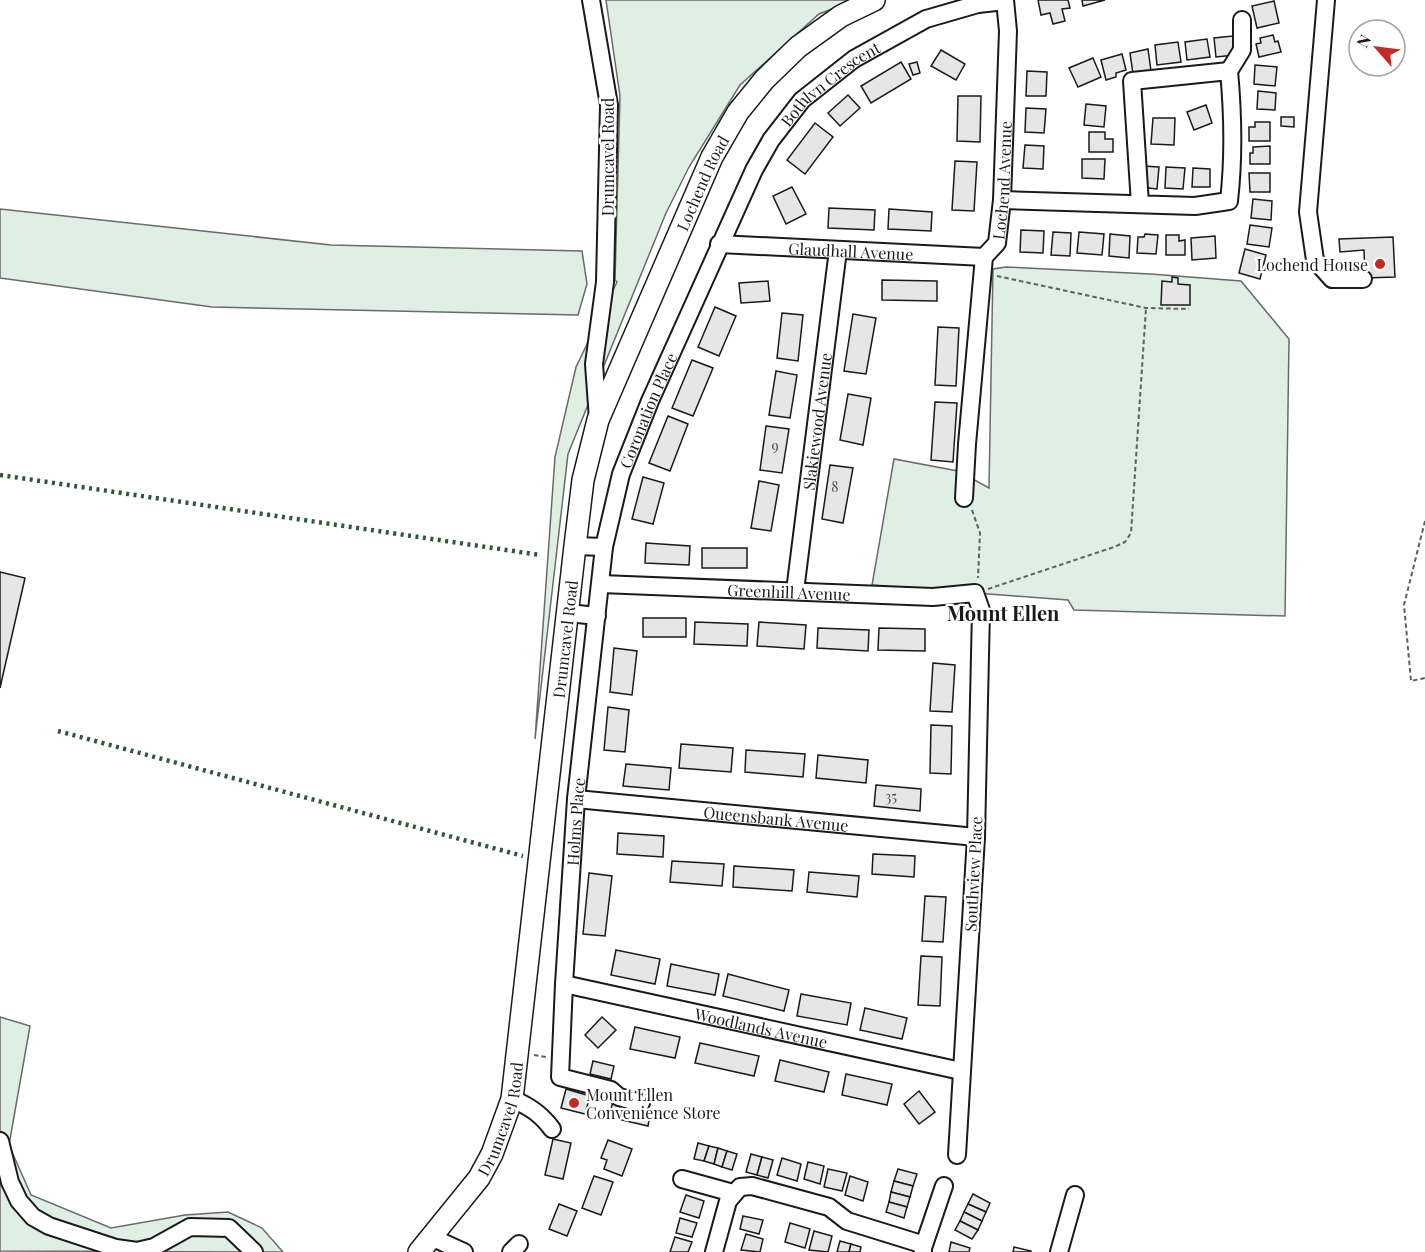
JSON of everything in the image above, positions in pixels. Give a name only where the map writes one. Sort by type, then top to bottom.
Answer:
[{"type":"main road","name":"Lochend Road","points":[[598,420],[712,157],[738,112],[764,80],[798,47],[841,16],[874,0]]},
{"type":"main road","name":"Drumcavel Road","points":[[425,1244],[479,1178],[492,1154],[512,1099],[575,546],[584,480],[598,420]]},
{"type":"street","name":"Drumcavel Road","points":[[591,0],[609,105],[605,282],[594,364],[598,420]]},
{"type":"street","name":"Lochend Avenue","points":[[964,498],[966,444],[983,264],[997,243],[1002,200],[1008,32],[1005,0]]},
{"type":"street","name":"Bothlyn Crescent","points":[[719,244],[771,140],[802,100],[854,59],[926,19],[978,4],[1005,0]]},
{"type":"street","points":[[1326,0],[1308,212],[1316,260],[1332,279],[1363,279]]},
{"type":"street","points":[[1002,200],[1195,206],[1229,201],[1233,169],[1233,122],[1229,71],[1242,50],[1242,20]]},
{"type":"street","points":[[1140,204],[1132,81],[1229,71]]},
{"type":"street","name":"Glaudhall Avenue","points":[[719,244],[838,250],[983,264]]},
{"type":"street","name":"Coronation Place","points":[[600,584],[604,546],[621,474],[719,244]]},
{"type":"street","name":"Slakiewood Avenue","points":[[795,591],[838,250]]},
{"type":"street","points":[[575,546],[604,546]]},
{"type":"street","name":"Greenhill Avenue","points":[[600,584],[944,597],[975,593]]},
{"type":"street","name":"Holms Place","points":[[560,1059],[576,799],[600,584]]},
{"type":"street","name":"Southview Place","points":[[957,1155],[976,837],[981,610],[975,593]]},
{"type":"street","points":[[568,613],[597,616]]},
{"type":"street","name":"Queensbank Avenue","points":[[576,799],[976,837]]},
{"type":"street","name":"Woodlands Avenue","points":[[564,984],[961,1071]]},
{"type":"street","points":[[560,1059],[560,1077],[611,1090],[619,1097],[641,1103]]},
{"type":"street","points":[[512,1099],[529,1106],[552,1129]]},
{"type":"street","points":[[0,1141],[10,1182],[19,1200],[33,1217],[49,1226],[116,1248],[136,1251],[154,1247],[190,1227],[229,1228],[254,1252]]},
{"type":"street","points":[[682,1179],[733,1193]]},
{"type":"street","points":[[714,1252],[728,1201],[740,1187],[752,1186],[829,1207],[847,1221],[918,1243],[923,1250]]},
{"type":"street","points":[[923,1250],[944,1186]]},
{"type":"street","points":[[1059,1252],[1075,1195]]},
{"type":"street","points":[[425,1244],[464,1252]]},
{"type":"path","points":[[983,264],[992,275],[1146,308],[1189,309]]},
{"type":"path","points":[[964,498],[970,504],[980,533],[979,572],[975,593],[1114,548],[1125,542],[1131,533],[1146,308]]},
{"type":"path","points":[[1425,520],[1404,605],[1411,681],[1425,678]]},
{"type":"path","points":[[519,1053],[560,1059]]},
{"type":"green space","points":[[606,0],[855,0],[819,14],[740,85],[689,167],[666,213],[568,454],[535,739],[555,457],[576,367],[617,282],[615,280],[620,96]]},
{"type":"green space","points":[[0,209],[331,245],[582,251],[587,284],[578,315],[212,307],[0,278]]},
{"type":"green space","points":[[1006,267],[1241,281],[1289,339],[1285,616],[1074,610],[1068,600],[872,585],[894,459],[958,471],[989,488],[993,269]]},
{"type":"green space","points":[[0,1017],[30,1026],[9,1145],[31,1195],[111,1228],[185,1215],[228,1212],[262,1228],[283,1252],[0,1251]]},
{"type":"building","points":[[1038,0],[1068,0],[1070,8],[1062,9],[1065,21],[1053,24],[1050,13],[1041,15]]},
{"type":"building","points":[[1082,0],[1105,0],[1083,6]]},
{"type":"building","points":[[1274,1],[1279,23],[1257,28],[1252,6]]},
{"type":"building","points":[[1273,35],[1275,42],[1278,41],[1281,52],[1259,57],[1256,44],[1261,43],[1260,38]]},
{"type":"building","points":[[1233,36],[1235,55],[1216,57],[1214,38]]},
{"type":"building","points":[[1207,39],[1210,57],[1187,60],[1185,42]]},
{"type":"building","points":[[1178,42],[1181,62],[1157,65],[1155,45]]},
{"type":"building","points":[[1148,49],[1151,71],[1133,74],[1130,53]]},
{"type":"building","points":[[941,50],[965,64],[956,80],[931,66]]},
{"type":"building","points":[[1122,54],[1126,70],[1106,80],[1101,60]]},
{"type":"building","points":[[1093,58],[1101,77],[1078,87],[1069,68]]},
{"type":"building","points":[[901,62],[911,79],[871,103],[861,86]]},
{"type":"building","points":[[917,62],[920,73],[913,75],[909,64]]},
{"type":"building","points":[[1255,65],[1277,67],[1275,86],[1254,84]]},
{"type":"building","points":[[1027,71],[1047,72],[1046,96],[1026,96]]},
{"type":"building","points":[[1258,91],[1276,93],[1275,110],[1257,109]]},
{"type":"building","points":[[848,95],[860,108],[840,126],[828,113]]},
{"type":"building","points":[[958,96],[981,96],[980,142],[957,141]]},
{"type":"building","points":[[1086,104],[1106,106],[1104,127],[1084,125]]},
{"type":"building","points":[[1206,105],[1212,123],[1194,130],[1187,112]]},
{"type":"building","points":[[1026,108],[1046,109],[1044,133],[1025,132]]},
{"type":"building","points":[[1281,117],[1294,117],[1294,127],[1281,126]]},
{"type":"building","points":[[1153,118],[1175,118],[1174,145],[1151,144]]},
{"type":"building","points":[[1255,122],[1270,122],[1270,141],[1249,141],[1249,127],[1255,127]]},
{"type":"building","points":[[815,123],[833,137],[805,174],[787,160]]},
{"type":"building","points":[[1089,132],[1105,132],[1105,139],[1113,139],[1113,152],[1089,152]]},
{"type":"building","points":[[1025,145],[1044,146],[1043,169],[1023,168]]},
{"type":"building","points":[[1270,146],[1270,164],[1250,164],[1250,153],[1253,153],[1253,147]]},
{"type":"building","points":[[1082,159],[1105,159],[1104,179],[1082,178]]},
{"type":"building","points":[[955,161],[977,162],[974,211],[952,210]]},
{"type":"building","points":[[1143,166],[1159,167],[1157,189],[1140,187]]},
{"type":"building","points":[[1166,167],[1185,168],[1183,189],[1165,188]]},
{"type":"building","points":[[1193,168],[1210,169],[1210,187],[1192,187]]},
{"type":"building","points":[[1249,173],[1270,173],[1270,192],[1250,192]]},
{"type":"building","points":[[792,187],[806,214],[786,224],[773,196]]},
{"type":"building","points":[[1253,199],[1272,201],[1271,220],[1251,218]]},
{"type":"building","points":[[829,208],[875,210],[874,230],[828,228]]},
{"type":"building","points":[[889,209],[932,212],[931,231],[888,229]]},
{"type":"building","points":[[1250,225],[1272,228],[1269,247],[1247,244]]},
{"type":"building","points":[[1021,230],[1044,231],[1043,253],[1020,252]]},
{"type":"building","points":[[1053,232],[1071,233],[1070,256],[1051,255]]},
{"type":"building","points":[[1079,232],[1104,234],[1102,255],[1077,253]]},
{"type":"building","points":[[1110,234],[1130,236],[1129,258],[1109,256]]},
{"type":"building","points":[[1145,234],[1158,235],[1156,254],[1137,253],[1138,237],[1144,237]]},
{"type":"building","points":[[1166,235],[1179,235],[1179,241],[1185,240],[1185,255],[1166,255]]},
{"type":"building","points":[[1215,236],[1216,258],[1192,260],[1191,238]]},
{"type":"building","name":"Lochend House","points":[[1393,237],[1395,277],[1365,278],[1364,250],[1340,252],[1339,239]]},
{"type":"building","points":[[1245,249],[1266,255],[1260,279],[1239,273]]},
{"type":"building","points":[[1172,277],[1178,278],[1178,284],[1190,285],[1190,305],[1161,305],[1162,281],[1172,282]]},
{"type":"building","points":[[882,280],[937,281],[937,301],[882,300]]},
{"type":"building","points":[[768,281],[770,301],[741,303],[739,283]]},
{"type":"building","points":[[715,307],[736,316],[719,356],[698,347]]},
{"type":"building","points":[[782,313],[803,315],[798,361],[777,358]]},
{"type":"building","points":[[853,314],[876,318],[866,374],[844,371]]},
{"type":"building","points":[[938,327],[959,328],[956,386],[935,385]]},
{"type":"building","points":[[692,360],[713,368],[693,416],[672,408]]},
{"type":"building","points":[[776,371],[797,375],[790,418],[769,415]]},
{"type":"building","points":[[848,394],[871,398],[863,445],[840,440]]},
{"type":"building","points":[[935,402],[957,403],[953,462],[931,460]]},
{"type":"building","points":[[668,416],[688,424],[670,471],[649,463]]},
{"type":"building","points":[[766,426],[789,429],[782,473],[760,470]]},
{"type":"building","points":[[830,465],[853,468],[843,523],[822,519]]},
{"type":"building","points":[[643,477],[664,483],[653,524],[632,519]]},
{"type":"building","points":[[759,481],[779,485],[771,531],[751,528]]},
{"type":"building","points":[[646,543],[690,546],[689,565],[645,563]]},
{"type":"building","points":[[702,548],[747,548],[747,568],[702,568]]},
{"type":"building","points":[[0,572],[25,578],[0,688]]},
{"type":"building","points":[[643,618],[686,618],[686,637],[643,637]]},
{"type":"building","points":[[695,622],[748,624],[747,646],[694,644]]},
{"type":"building","points":[[759,622],[806,625],[804,649],[757,646]]},
{"type":"building","points":[[818,628],[869,630],[868,651],[817,648]]},
{"type":"building","points":[[879,628],[925,629],[925,651],[878,650]]},
{"type":"building","points":[[614,648],[637,651],[632,695],[610,692]]},
{"type":"building","points":[[933,663],[955,665],[952,712],[930,711]]},
{"type":"building","points":[[608,707],[629,710],[625,752],[604,750]]},
{"type":"building","points":[[931,725],[952,726],[951,774],[930,773]]},
{"type":"building","points":[[681,744],[733,748],[731,772],[679,768]]},
{"type":"building","points":[[746,750],[805,754],[803,777],[745,772]]},
{"type":"building","points":[[818,755],[868,760],[866,783],[816,778]]},
{"type":"building","points":[[626,764],[671,768],[669,790],[623,786]]},
{"type":"building","points":[[876,785],[921,789],[920,811],[874,806]]},
{"type":"building","points":[[618,833],[664,836],[663,857],[617,854]]},
{"type":"building","points":[[873,854],[915,856],[914,877],[872,874]]},
{"type":"building","points":[[672,861],[724,864],[722,886],[670,882]]},
{"type":"building","points":[[734,866],[794,870],[792,891],[733,887]]},
{"type":"building","points":[[809,872],[859,876],[857,897],[807,892]]},
{"type":"building","points":[[589,873],[612,876],[605,936],[583,934]]},
{"type":"building","points":[[925,896],[946,897],[943,942],[922,941]]},
{"type":"building","points":[[616,950],[660,959],[655,984],[611,975]]},
{"type":"building","points":[[921,956],[942,957],[940,1006],[918,1005]]},
{"type":"building","points":[[671,964],[719,974],[715,995],[667,986]]},
{"type":"building","points":[[728,974],[789,990],[784,1011],[723,996]]},
{"type":"building","points":[[801,994],[851,1003],[847,1025],[797,1016]]},
{"type":"building","points":[[865,1008],[907,1018],[902,1039],[860,1030]]},
{"type":"building","points":[[602,1017],[616,1030],[598,1048],[585,1035]]},
{"type":"building","points":[[635,1027],[680,1037],[675,1058],[630,1049]]},
{"type":"building","points":[[700,1043],[759,1056],[754,1076],[695,1063]]},
{"type":"building","points":[[780,1060],[829,1072],[824,1092],[775,1081]]},
{"type":"building","points":[[593,1061],[614,1066],[611,1079],[590,1074]]},
{"type":"building","points":[[846,1074],[892,1084],[887,1105],[842,1095]]},
{"type":"building","points":[[566,1089],[590,1096],[585,1114],[561,1108]]},
{"type":"building","points":[[919,1091],[935,1112],[919,1124],[904,1104]]},
{"type":"building","points":[[613,1101],[651,1110],[648,1126],[609,1117]]},
{"type":"building","points":[[553,1139],[571,1143],[563,1179],[545,1175]]},
{"type":"building","points":[[608,1140],[632,1149],[622,1176],[604,1169],[607,1160],[601,1158]]},
{"type":"building","points":[[698,1143],[709,1146],[704,1161],[694,1159]]},
{"type":"building","points":[[709,1146],[718,1148],[714,1164],[704,1161]]},
{"type":"building","points":[[718,1148],[727,1151],[722,1167],[714,1164]]},
{"type":"building","points":[[727,1151],[737,1154],[732,1170],[722,1167]]},
{"type":"building","points":[[751,1154],[762,1157],[757,1175],[746,1172]]},
{"type":"building","points":[[762,1157],[773,1160],[768,1178],[757,1175]]},
{"type":"building","points":[[782,1158],[801,1164],[797,1181],[777,1175]]},
{"type":"building","points":[[808,1162],[824,1166],[820,1184],[804,1179]]},
{"type":"building","points":[[828,1169],[847,1173],[842,1191],[824,1187]]},
{"type":"building","points":[[898,1169],[917,1174],[913,1186],[894,1181]]},
{"type":"building","points":[[594,1176],[613,1182],[601,1215],[582,1208]]},
{"type":"building","points":[[850,1176],[868,1182],[863,1201],[845,1195]]},
{"type":"building","points":[[894,1181],[913,1186],[910,1197],[891,1192]]},
{"type":"building","points":[[891,1192],[910,1197],[907,1207],[889,1202]]},
{"type":"building","points":[[973,1194],[990,1203],[986,1212],[968,1204]]},
{"type":"building","points":[[686,1195],[704,1201],[699,1218],[680,1212]]},
{"type":"building","points":[[889,1202],[907,1207],[904,1218],[886,1212]]},
{"type":"building","points":[[559,1204],[577,1211],[567,1236],[549,1229]]},
{"type":"building","points":[[968,1204],[986,1212],[982,1221],[964,1212]]},
{"type":"building","points":[[964,1212],[982,1221],[978,1230],[960,1221]]},
{"type":"building","points":[[743,1216],[763,1220],[759,1234],[740,1229]]},
{"type":"building","points":[[680,1218],[697,1223],[692,1237],[676,1233]]},
{"type":"building","points":[[960,1221],[978,1230],[972,1239],[955,1230]]},
{"type":"building","points":[[790,1223],[810,1229],[805,1248],[785,1242]]},
{"type":"building","points":[[814,1231],[832,1236],[828,1252],[809,1250]]},
{"type":"building","points":[[746,1234],[763,1239],[760,1252],[741,1250]]},
{"type":"building","points":[[675,1237],[692,1242],[688,1252],[670,1252]]},
{"type":"building","points":[[840,1241],[851,1244],[849,1252],[837,1252]]},
{"type":"building","points":[[951,1242],[970,1248],[969,1252],[949,1252]]},
{"type":"building","points":[[851,1244],[861,1247],[860,1252],[849,1252]]},
{"type":"building","points":[[1014,1247],[1031,1251],[1031,1252],[1013,1252]]},
{"type":"hedge","points":[[0,475],[540,555]]},
{"type":"hedge","points":[[58,731],[523,856]]},
{"type":"place","name":"Lochend House","points":[[1380,264]]},
{"type":"place","name":"Mount Ellen Convenience Store","points":[[574,1103]]},
{"type":"district","name":"Mount Ellen","points":[[1003,612]]}]
